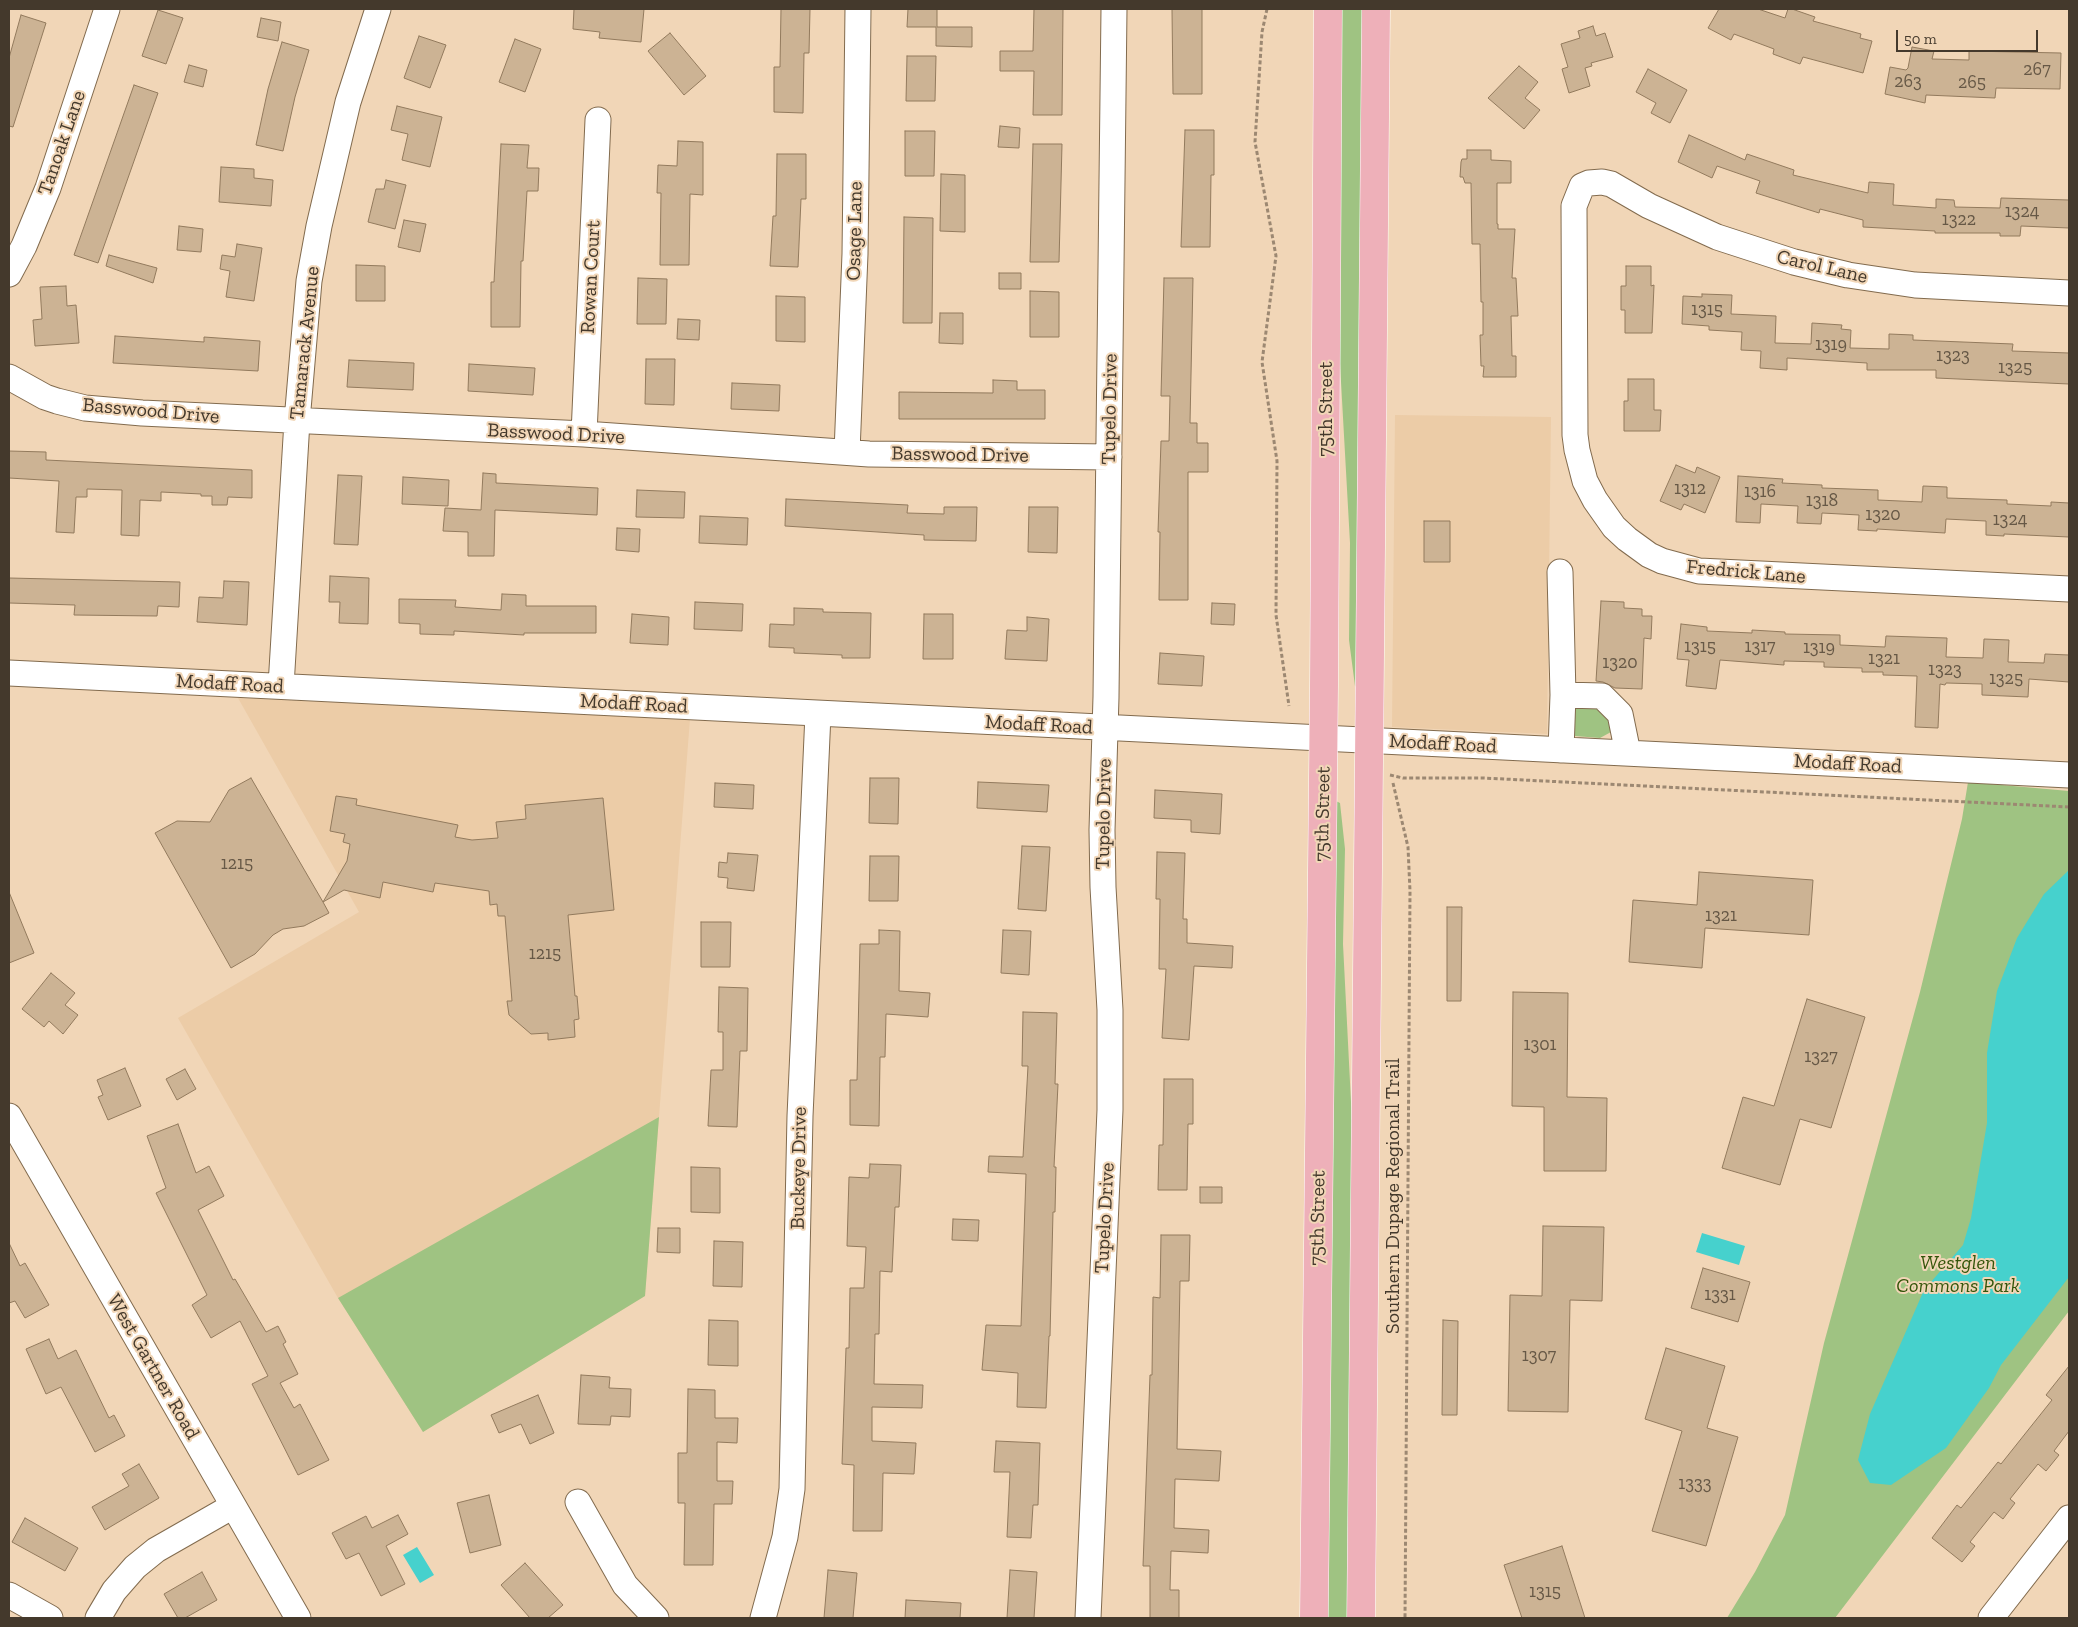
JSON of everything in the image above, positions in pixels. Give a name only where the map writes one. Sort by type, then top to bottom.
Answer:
[{"type":"main road","name":"75th Street","points":[[1314,1618],[1328,9]]},
{"type":"main road","points":[[1361,1618],[1376,9]]},
{"type":"street","name":"Tanoak Lane","points":[[9,274],[24,246],[48,188],[107,9]]},
{"type":"street","name":"Tamarack Avenue","points":[[281,686],[305,316],[319,226],[348,102],[378,9]]},
{"type":"street","name":"Osage Lane","points":[[847,452],[855,254],[858,9]]},
{"type":"street","name":"Tupelo Drive","points":[[1088,1618],[1110,1110],[1110,1010],[1102,830],[1106,728],[1114,9]]},
{"type":"street","name":"Rowan Court","points":[[584,434],[598,120]]},
{"type":"street","name":"Carol Lane","points":[[1589,183],[1602,182],[1611,184],[1649,206],[1753,250],[1848,275],[1946,288],[2069,293]]},
{"type":"street","name":"Fredrick Lane","points":[[1589,183],[1582,186],[1578,194],[1573,216],[1575,435],[1580,464],[1594,500],[1614,527],[1627,539],[1649,555],[1662,561],[1699,572],[2069,589]]},
{"type":"street","name":"Basswood Drive","points":[[9,377],[45,396],[85,408],[142,413],[584,434],[847,452],[1109,456]]},
{"type":"street","points":[[1560,572],[1563,695],[1561,750]]},
{"type":"street","name":"Modaff Road","points":[[9,673],[2069,775]]},
{"type":"street","points":[[1563,695],[1602,696],[1620,714],[1628,753]]},
{"type":"street","name":"Buckeye Drive","points":[[763,1618],[785,1537],[792,1488],[800,1116],[818,714]]},
{"type":"street","name":"West Gartner Road","points":[[9,1116],[298,1618]]},
{"type":"street","points":[[578,1502],[625,1585],[656,1618]]},
{"type":"street","points":[[98,1618],[114,1591],[136,1567],[164,1545],[233,1506]]},
{"type":"street","points":[[1991,1618],[2069,1518]]},
{"type":"street","points":[[9,1595],[50,1618]]},
{"type":"path","points":[[1267,9],[1262,32],[1255,142],[1276,256],[1262,362],[1277,461],[1276,615],[1289,706]]},
{"type":"path","name":"Southern Dupage Regional Trail","points":[[1405,1618],[1410,892],[1408,847],[1391,776],[1403,778],[1483,778],[2069,807]]},
{"type":"shaded area","points":[[1395,415],[1551,417],[1547,734],[1392,727]]},
{"type":"shaded area","points":[[238,698],[690,719],[645,1296],[423,1432],[338,1298],[178,1018],[359,912]]},
{"type":"green space","points":[[1339,9],[1363,9],[1359,689],[1355,686],[1349,640],[1350,543],[1337,310]]},
{"type":"green space","points":[[1581,703],[1609,711],[1611,732],[1600,738],[1575,736],[1570,731],[1569,712]]},
{"type":"green space","name":"Westglen Commons Park","points":[[1968,782],[2069,791],[2069,1311],[1835,1618],[1727,1618],[1755,1572],[1785,1515],[1824,1343],[1920,992],[1962,819]]},
{"type":"green space","points":[[1334,800],[1340,803],[1345,849],[1343,944],[1355,1181],[1348,1618],[1325,1618]]},
{"type":"green space","points":[[659,1117],[645,1296],[423,1432],[338,1298]]},
{"type":"water","points":[[2069,870],[2069,1277],[2001,1365],[1989,1388],[1946,1448],[1891,1485],[1870,1483],[1858,1460],[1870,1414],[1924,1290],[1963,1245],[1971,1218],[1987,1123],[1987,1053],[1997,991],[2017,938],[2044,894]]},
{"type":"water","points":[[1702,1233],[1745,1246],[1739,1265],[1696,1252]]},
{"type":"water","points":[[417,1547],[434,1575],[420,1583],[403,1555]]},
{"type":"building","points":[[574,9],[644,9],[641,42],[599,38],[600,32],[573,29]]},
{"type":"building","points":[[781,9],[810,9],[809,53],[804,53],[803,113],[774,112],[774,67],[780,67]]},
{"type":"building","points":[[908,9],[937,9],[937,27],[972,27],[972,47],[936,46],[936,27],[907,27]]},
{"type":"building","points":[[1034,9],[1063,9],[1062,115],[1033,115],[1034,71],[1000,71],[1000,51],[1033,51]]},
{"type":"building","points":[[1172,9],[1202,9],[1202,94],[1173,94]]},
{"type":"building","points":[[1719,9],[1758,9],[1785,18],[1788,9],[1792,9],[1815,17],[1813,21],[1861,34],[1860,38],[1872,41],[1863,73],[1803,57],[1800,64],[1773,54],[1774,49],[1734,34],[1731,40],[1708,28]]},
{"type":"building","points":[[158,10],[183,18],[166,64],[142,56]]},
{"type":"building","points":[[21,15],[46,23],[13,127],[9,126],[9,58]]},
{"type":"building","points":[[261,18],[281,22],[278,41],[257,37]]},
{"type":"building","points":[[1593,26],[1596,36],[1605,33],[1613,57],[1591,63],[1592,66],[1585,68],[1590,86],[1569,93],[1562,69],[1568,67],[1561,44],[1580,38],[1578,31]]},
{"type":"building","points":[[670,33],[706,76],[684,95],[648,51]]},
{"type":"building","points":[[419,36],[446,45],[430,88],[404,78]]},
{"type":"building","points":[[515,39],[541,49],[525,92],[499,82]]},
{"type":"building","points":[[282,42],[309,50],[295,97],[283,151],[256,145],[268,89]]},
{"type":"building","points":[[1912,47],[1934,51],[1932,59],[1969,60],[1969,51],[2061,53],[2060,89],[1996,88],[1995,98],[1926,95],[1925,103],[1885,94],[1890,67],[1906,70]]},
{"type":"building","points":[[907,56],[936,56],[935,101],[906,101]]},
{"type":"building","points":[[189,65],[207,70],[203,87],[184,82]]},
{"type":"building","points":[[1519,66],[1538,82],[1525,98],[1540,110],[1524,129],[1488,98]]},
{"type":"building","points":[[1648,69],[1687,90],[1670,123],[1651,113],[1656,103],[1636,92]]},
{"type":"building","points":[[134,85],[158,93],[98,263],[74,255]]},
{"type":"building","points":[[397,106],[442,117],[430,167],[402,160],[408,134],[391,130]]},
{"type":"building","points":[[1000,126],[1020,128],[1019,148],[998,147]]},
{"type":"building","points":[[1185,130],[1214,130],[1214,175],[1211,175],[1210,247],[1181,247]]},
{"type":"building","points":[[905,131],[935,131],[934,176],[905,176]]},
{"type":"building","points":[[1689,135],[1745,160],[1747,154],[1794,170],[1793,175],[1868,193],[1869,182],[1894,184],[1893,205],[1936,208],[1936,199],[1954,200],[1955,207],[2000,208],[2001,198],[2069,200],[2069,228],[2021,226],[2020,236],[2000,236],[2000,233],[1935,233],[1935,231],[1863,227],[1863,220],[1820,209],[1819,213],[1756,193],[1760,181],[1717,166],[1712,178],[1678,162]]},
{"type":"building","points":[[678,141],[703,142],[703,195],[690,194],[689,265],[660,265],[661,193],[657,193],[658,165],[677,166]]},
{"type":"building","points":[[501,144],[529,145],[527,168],[539,168],[538,191],[527,191],[523,261],[521,261],[520,327],[491,327],[491,282],[494,282]]},
{"type":"building","points":[[1033,144],[1062,144],[1059,262],[1030,262]]},
{"type":"building","points":[[1467,150],[1491,150],[1491,160],[1511,161],[1511,183],[1497,183],[1497,224],[1498,229],[1515,229],[1512,278],[1516,278],[1518,316],[1511,316],[1512,356],[1516,356],[1516,377],[1483,377],[1484,366],[1481,366],[1480,335],[1483,335],[1483,302],[1481,302],[1480,244],[1472,244],[1471,183],[1465,183],[1463,177],[1460,177],[1461,162],[1462,159],[1467,159]]},
{"type":"building","points":[[777,154],[806,154],[806,199],[801,199],[798,267],[770,266],[773,216],[776,216]]},
{"type":"building","points":[[221,167],[254,169],[254,178],[273,180],[271,206],[219,202]]},
{"type":"building","points":[[941,174],[965,175],[965,232],[940,231]]},
{"type":"building","points":[[386,180],[406,185],[395,229],[368,222],[376,189],[384,189]]},
{"type":"building","points":[[904,217],[933,218],[932,323],[903,323]]},
{"type":"building","points":[[404,220],[426,224],[420,252],[398,247]]},
{"type":"building","points":[[179,226],[203,229],[201,252],[177,250]]},
{"type":"building","points":[[237,244],[262,248],[254,301],[226,297],[230,271],[220,269],[222,255],[235,257]]},
{"type":"building","points":[[109,255],[157,268],[153,283],[106,266]]},
{"type":"building","points":[[356,265],[385,266],[385,301],[356,301]]},
{"type":"building","points":[[1626,266],[1651,266],[1651,286],[1654,285],[1652,333],[1625,333],[1625,310],[1621,310],[1621,286],[1626,286]]},
{"type":"building","points":[[999,273],[1021,273],[1021,289],[999,289]]},
{"type":"building","points":[[638,278],[667,279],[666,324],[637,324]]},
{"type":"building","points":[[1164,278],[1193,278],[1190,423],[1197,423],[1197,443],[1208,443],[1208,472],[1188,472],[1188,600],[1159,600],[1160,532],[1158,532],[1161,441],[1169,441],[1170,396],[1161,396]]},
{"type":"building","points":[[66,286],[67,306],[76,305],[79,343],[35,346],[33,320],[42,319],[40,287]]},
{"type":"building","points":[[1030,291],[1059,292],[1059,337],[1030,337]]},
{"type":"building","points":[[1702,294],[1732,295],[1731,314],[1776,316],[1775,343],[1811,344],[1812,323],[1842,325],[1841,329],[1851,330],[1850,348],[1889,349],[1889,334],[1913,335],[1913,340],[2013,344],[2012,351],[2069,353],[2069,384],[1936,378],[1936,370],[1867,370],[1867,363],[1787,358],[1787,370],[1760,368],[1761,351],[1741,350],[1742,332],[1709,330],[1709,326],[1682,324],[1683,296],[1702,297]]},
{"type":"building","points":[[776,296],[805,297],[805,342],[776,341]]},
{"type":"building","points":[[940,313],[963,313],[963,344],[939,343]]},
{"type":"building","points":[[678,319],[700,320],[699,340],[677,339]]},
{"type":"building","points":[[115,336],[204,342],[204,337],[260,341],[258,371],[113,363]]},
{"type":"building","points":[[646,359],[675,359],[674,405],[645,404]]},
{"type":"building","points":[[349,360],[414,363],[413,390],[347,387]]},
{"type":"building","points":[[469,364],[535,368],[533,395],[468,391]]},
{"type":"building","points":[[1628,379],[1654,379],[1654,410],[1661,410],[1660,431],[1624,431],[1624,401],[1628,401]]},
{"type":"building","points":[[993,380],[1017,381],[1017,390],[1045,390],[1045,419],[899,419],[899,392],[993,393]]},
{"type":"building","points":[[732,383],[780,385],[779,411],[731,409]]},
{"type":"building","points":[[9,451],[46,452],[46,460],[252,470],[252,498],[228,497],[227,505],[212,505],[212,496],[161,492],[161,501],[140,500],[139,536],[121,535],[122,490],[87,489],[87,497],[76,497],[74,533],[56,532],[59,481],[9,478]]},
{"type":"building","points":[[1676,465],[1695,473],[1697,467],[1720,477],[1705,513],[1684,504],[1681,510],[1660,501]]},
{"type":"building","points":[[483,473],[496,474],[496,483],[598,488],[597,515],[495,510],[494,556],[468,556],[468,532],[443,531],[445,508],[481,510]]},
{"type":"building","points":[[338,475],[362,476],[358,545],[334,544]]},
{"type":"building","points":[[1738,476],[1783,479],[1782,483],[1822,485],[1822,488],[1878,490],[1878,500],[1922,502],[1923,486],[1947,487],[1947,498],[2007,500],[2007,504],[2051,506],[2051,502],[2069,503],[2069,537],[1986,535],[1986,521],[1946,519],[1945,533],[1877,529],[1877,531],[1858,530],[1859,515],[1822,513],[1821,524],[1797,523],[1798,506],[1761,504],[1760,523],[1736,522]]},
{"type":"building","points":[[403,477],[449,480],[448,506],[402,504]]},
{"type":"building","points":[[637,490],[685,492],[684,518],[636,517]]},
{"type":"building","points":[[786,499],[908,505],[907,513],[944,514],[944,507],[977,507],[976,541],[924,540],[924,535],[785,526]]},
{"type":"building","points":[[1029,507],[1058,507],[1057,553],[1028,552]]},
{"type":"building","points":[[700,516],[748,518],[747,545],[699,543]]},
{"type":"building","points":[[1424,521],[1450,521],[1450,562],[1424,562]]},
{"type":"building","points":[[617,528],[640,529],[639,552],[616,550]]},
{"type":"building","points":[[330,576],[369,578],[368,624],[339,623],[340,602],[329,602]]},
{"type":"building","points":[[9,578],[180,582],[179,607],[158,606],[157,616],[74,615],[75,605],[9,603]]},
{"type":"building","points":[[224,581],[249,582],[247,625],[197,622],[199,597],[223,598]]},
{"type":"building","points":[[502,594],[526,595],[526,606],[596,606],[596,633],[524,633],[524,635],[454,631],[454,635],[420,634],[420,624],[399,623],[399,599],[456,600],[455,607],[501,610]]},
{"type":"building","points":[[1601,601],[1624,602],[1624,608],[1642,609],[1642,616],[1652,616],[1651,639],[1644,638],[1642,689],[1615,688],[1596,681]]},
{"type":"building","points":[[695,602],[743,604],[742,631],[694,629]]},
{"type":"building","points":[[1212,603],[1235,604],[1234,625],[1211,624]]},
{"type":"building","points":[[794,608],[823,609],[823,612],[871,613],[870,658],[842,658],[842,655],[794,653],[794,648],[769,647],[770,624],[794,625]]},
{"type":"building","points":[[632,614],[669,617],[668,645],[630,643]]},
{"type":"building","points":[[924,614],[953,614],[953,659],[923,659]]},
{"type":"building","points":[[1027,617],[1049,619],[1047,661],[1005,659],[1007,630],[1027,631]]},
{"type":"building","points":[[1681,624],[1707,627],[1707,631],[1752,633],[1752,630],[1785,632],[1785,634],[1840,635],[1840,645],[1885,647],[1886,636],[1947,638],[1946,657],[1983,658],[1984,639],[2009,640],[2008,662],[2044,663],[2045,654],[2069,655],[2069,682],[2029,679],[2028,697],[1982,695],[1982,684],[1940,684],[1938,728],[1915,727],[1917,676],[1883,675],[1883,672],[1862,672],[1862,668],[1824,667],[1824,662],[1784,661],[1784,665],[1720,660],[1716,689],[1686,686],[1689,660],[1677,659]]},
{"type":"building","points":[[1160,653],[1204,656],[1202,686],[1158,684]]},
{"type":"building","points":[[251,778],[329,913],[304,926],[283,929],[273,935],[255,954],[231,968],[155,833],[177,821],[210,822],[229,790]]},
{"type":"building","points":[[870,778],[899,778],[898,824],[869,823]]},
{"type":"building","points":[[978,782],[1049,785],[1047,812],[977,808]]},
{"type":"building","points":[[715,783],[754,785],[753,809],[714,807]]},
{"type":"building","points":[[1155,790],[1222,794],[1220,834],[1191,832],[1191,820],[1154,818]]},
{"type":"building","points":[[336,796],[357,799],[356,805],[458,825],[455,837],[472,840],[498,838],[496,822],[526,819],[525,805],[603,798],[614,910],[568,915],[575,996],[577,996],[579,1019],[574,1020],[575,1037],[548,1040],[548,1033],[531,1034],[509,1015],[507,1001],[512,1001],[505,916],[498,916],[497,904],[490,905],[489,891],[435,883],[433,892],[383,882],[380,898],[344,890],[323,902],[347,861],[350,844],[343,842],[345,834],[330,831]]},
{"type":"building","points":[[1022,846],[1050,847],[1046,911],[1018,909]]},
{"type":"building","points":[[1157,852],[1185,853],[1183,919],[1187,919],[1187,943],[1233,946],[1232,968],[1194,966],[1189,1040],[1162,1038],[1166,969],[1159,969],[1160,899],[1156,899]]},
{"type":"building","points":[[728,853],[758,855],[754,891],[727,888],[728,878],[718,877],[719,862],[727,863]]},
{"type":"building","points":[[870,856],[899,856],[898,901],[869,901]]},
{"type":"building","points":[[1699,872],[1813,880],[1809,935],[1705,928],[1702,968],[1629,962],[1633,900],[1697,905]]},
{"type":"building","points":[[9,892],[34,953],[9,963]]},
{"type":"building","points":[[1447,907],[1462,907],[1461,1001],[1447,1001]]},
{"type":"building","points":[[701,922],[731,922],[730,967],[701,967]]},
{"type":"building","points":[[879,930],[900,931],[899,991],[930,993],[928,1017],[886,1014],[885,1057],[880,1057],[879,1126],[850,1125],[850,1080],[857,1080],[860,944],[879,944]]},
{"type":"building","points":[[1003,930],[1031,931],[1029,975],[1001,973]]},
{"type":"building","points":[[51,973],[75,993],[65,1005],[78,1015],[63,1034],[49,1021],[44,1027],[22,1009]]},
{"type":"building","points":[[719,987],[748,988],[747,1051],[740,1051],[737,1127],[708,1126],[711,1070],[723,1070],[723,1032],[718,1032]]},
{"type":"building","points":[[1513,992],[1568,993],[1567,1097],[1607,1098],[1606,1171],[1544,1171],[1544,1107],[1512,1106]]},
{"type":"building","points":[[1807,999],[1865,1017],[1831,1128],[1800,1119],[1780,1185],[1722,1168],[1743,1097],[1774,1106]]},
{"type":"building","points":[[1023,1012],[1057,1013],[1055,1084],[1058,1084],[1054,1167],[1056,1167],[1055,1212],[1053,1212],[1046,1408],[1017,1407],[1018,1373],[982,1370],[986,1325],[1021,1326],[1026,1174],[988,1172],[989,1156],[1023,1157],[1028,1066],[1022,1066]]},
{"type":"building","points":[[125,1068],[141,1106],[108,1120],[98,1097],[103,1095],[97,1080]]},
{"type":"building","points":[[185,1069],[196,1089],[177,1100],[166,1079]]},
{"type":"building","points":[[1164,1079],[1193,1079],[1193,1124],[1188,1124],[1187,1190],[1158,1190],[1159,1145],[1163,1145]]},
{"type":"building","points":[[178,1124],[196,1173],[209,1166],[224,1196],[198,1210],[233,1280],[235,1279],[266,1332],[278,1326],[286,1342],[283,1344],[298,1374],[280,1383],[294,1408],[300,1404],[329,1460],[298,1475],[252,1384],[268,1376],[240,1321],[211,1338],[192,1305],[207,1295],[156,1193],[166,1188],[147,1136]]},
{"type":"building","points":[[870,1164],[901,1165],[899,1207],[895,1207],[892,1272],[880,1271],[879,1334],[875,1334],[874,1384],[923,1385],[922,1408],[872,1407],[872,1441],[916,1443],[914,1474],[883,1473],[882,1531],[853,1531],[854,1465],[842,1464],[846,1348],[849,1348],[850,1288],[864,1288],[866,1247],[847,1246],[849,1177],[869,1178]]},
{"type":"building","points":[[691,1167],[720,1168],[720,1213],[691,1212]]},
{"type":"building","points":[[1200,1187],[1222,1187],[1222,1203],[1200,1203]]},
{"type":"building","points":[[953,1219],[979,1220],[978,1241],[952,1240]]},
{"type":"building","points":[[1543,1226],[1604,1227],[1602,1301],[1570,1300],[1568,1412],[1508,1411],[1510,1295],[1542,1296]]},
{"type":"building","points":[[658,1228],[680,1228],[680,1253],[657,1252]]},
{"type":"building","points":[[1161,1235],[1190,1235],[1189,1281],[1180,1281],[1177,1449],[1221,1451],[1219,1481],[1175,1479],[1174,1528],[1209,1530],[1208,1553],[1171,1551],[1170,1590],[1179,1590],[1179,1618],[1150,1618],[1150,1566],[1143,1566],[1150,1375],[1152,1375],[1153,1297],[1160,1298]]},
{"type":"building","points":[[714,1241],[743,1242],[742,1287],[713,1286]]},
{"type":"building","points":[[9,1243],[20,1266],[25,1263],[49,1305],[25,1318],[15,1301],[9,1303]]},
{"type":"building","points":[[1703,1268],[1750,1282],[1738,1322],[1691,1308]]},
{"type":"building","points":[[709,1320],[738,1321],[738,1366],[708,1365]]},
{"type":"building","points":[[1443,1320],[1458,1321],[1457,1415],[1442,1415]]},
{"type":"building","points":[[49,1339],[58,1359],[76,1350],[109,1418],[114,1415],[125,1436],[95,1452],[61,1387],[46,1394],[26,1349]]},
{"type":"building","points":[[1666,1348],[1725,1366],[1707,1428],[1738,1437],[1706,1546],[1652,1531],[1682,1431],[1645,1419]]},
{"type":"building","points":[[2069,1366],[2069,1431],[2054,1451],[2059,1455],[2046,1471],[2038,1464],[2010,1499],[2015,1503],[2003,1519],[1994,1512],[1970,1542],[1975,1546],[1962,1562],[1932,1538],[1957,1505],[1961,1508],[1998,1462],[2001,1464],[2052,1400],[2046,1395]]},
{"type":"building","points":[[581,1375],[610,1377],[609,1388],[631,1389],[630,1417],[611,1416],[610,1425],[578,1424]]},
{"type":"building","points":[[688,1389],[715,1390],[715,1418],[738,1418],[737,1443],[717,1442],[717,1481],[733,1481],[732,1504],[714,1504],[713,1565],[684,1565],[685,1503],[678,1503],[678,1453],[687,1453]]},
{"type":"building","points":[[538,1395],[554,1433],[530,1444],[521,1424],[499,1433],[491,1415]]},
{"type":"building","points":[[996,1441],[1040,1443],[1038,1505],[1033,1505],[1031,1538],[1007,1537],[1010,1472],[994,1472]]},
{"type":"building","points":[[139,1464],[159,1498],[105,1530],[92,1507],[129,1486],[122,1474]]},
{"type":"building","points":[[489,1495],[501,1545],[470,1553],[457,1503]]},
{"type":"building","points":[[398,1515],[408,1534],[386,1546],[405,1584],[381,1596],[359,1553],[346,1559],[332,1533],[366,1516],[372,1528]]},
{"type":"building","points":[[25,1518],[78,1548],[65,1571],[12,1542]]},
{"type":"building","points":[[1562,1546],[1585,1618],[1522,1618],[1504,1565]]},
{"type":"building","points":[[525,1563],[563,1605],[548,1618],[530,1618],[501,1585]]},
{"type":"building","points":[[828,1570],[857,1573],[853,1618],[824,1618]]},
{"type":"building","points":[[1010,1570],[1037,1572],[1034,1618],[1007,1618]]},
{"type":"building","points":[[202,1572],[217,1600],[185,1618],[178,1618],[164,1594]]},
{"type":"building","points":[[906,1600],[961,1603],[960,1618],[905,1618]]}]
